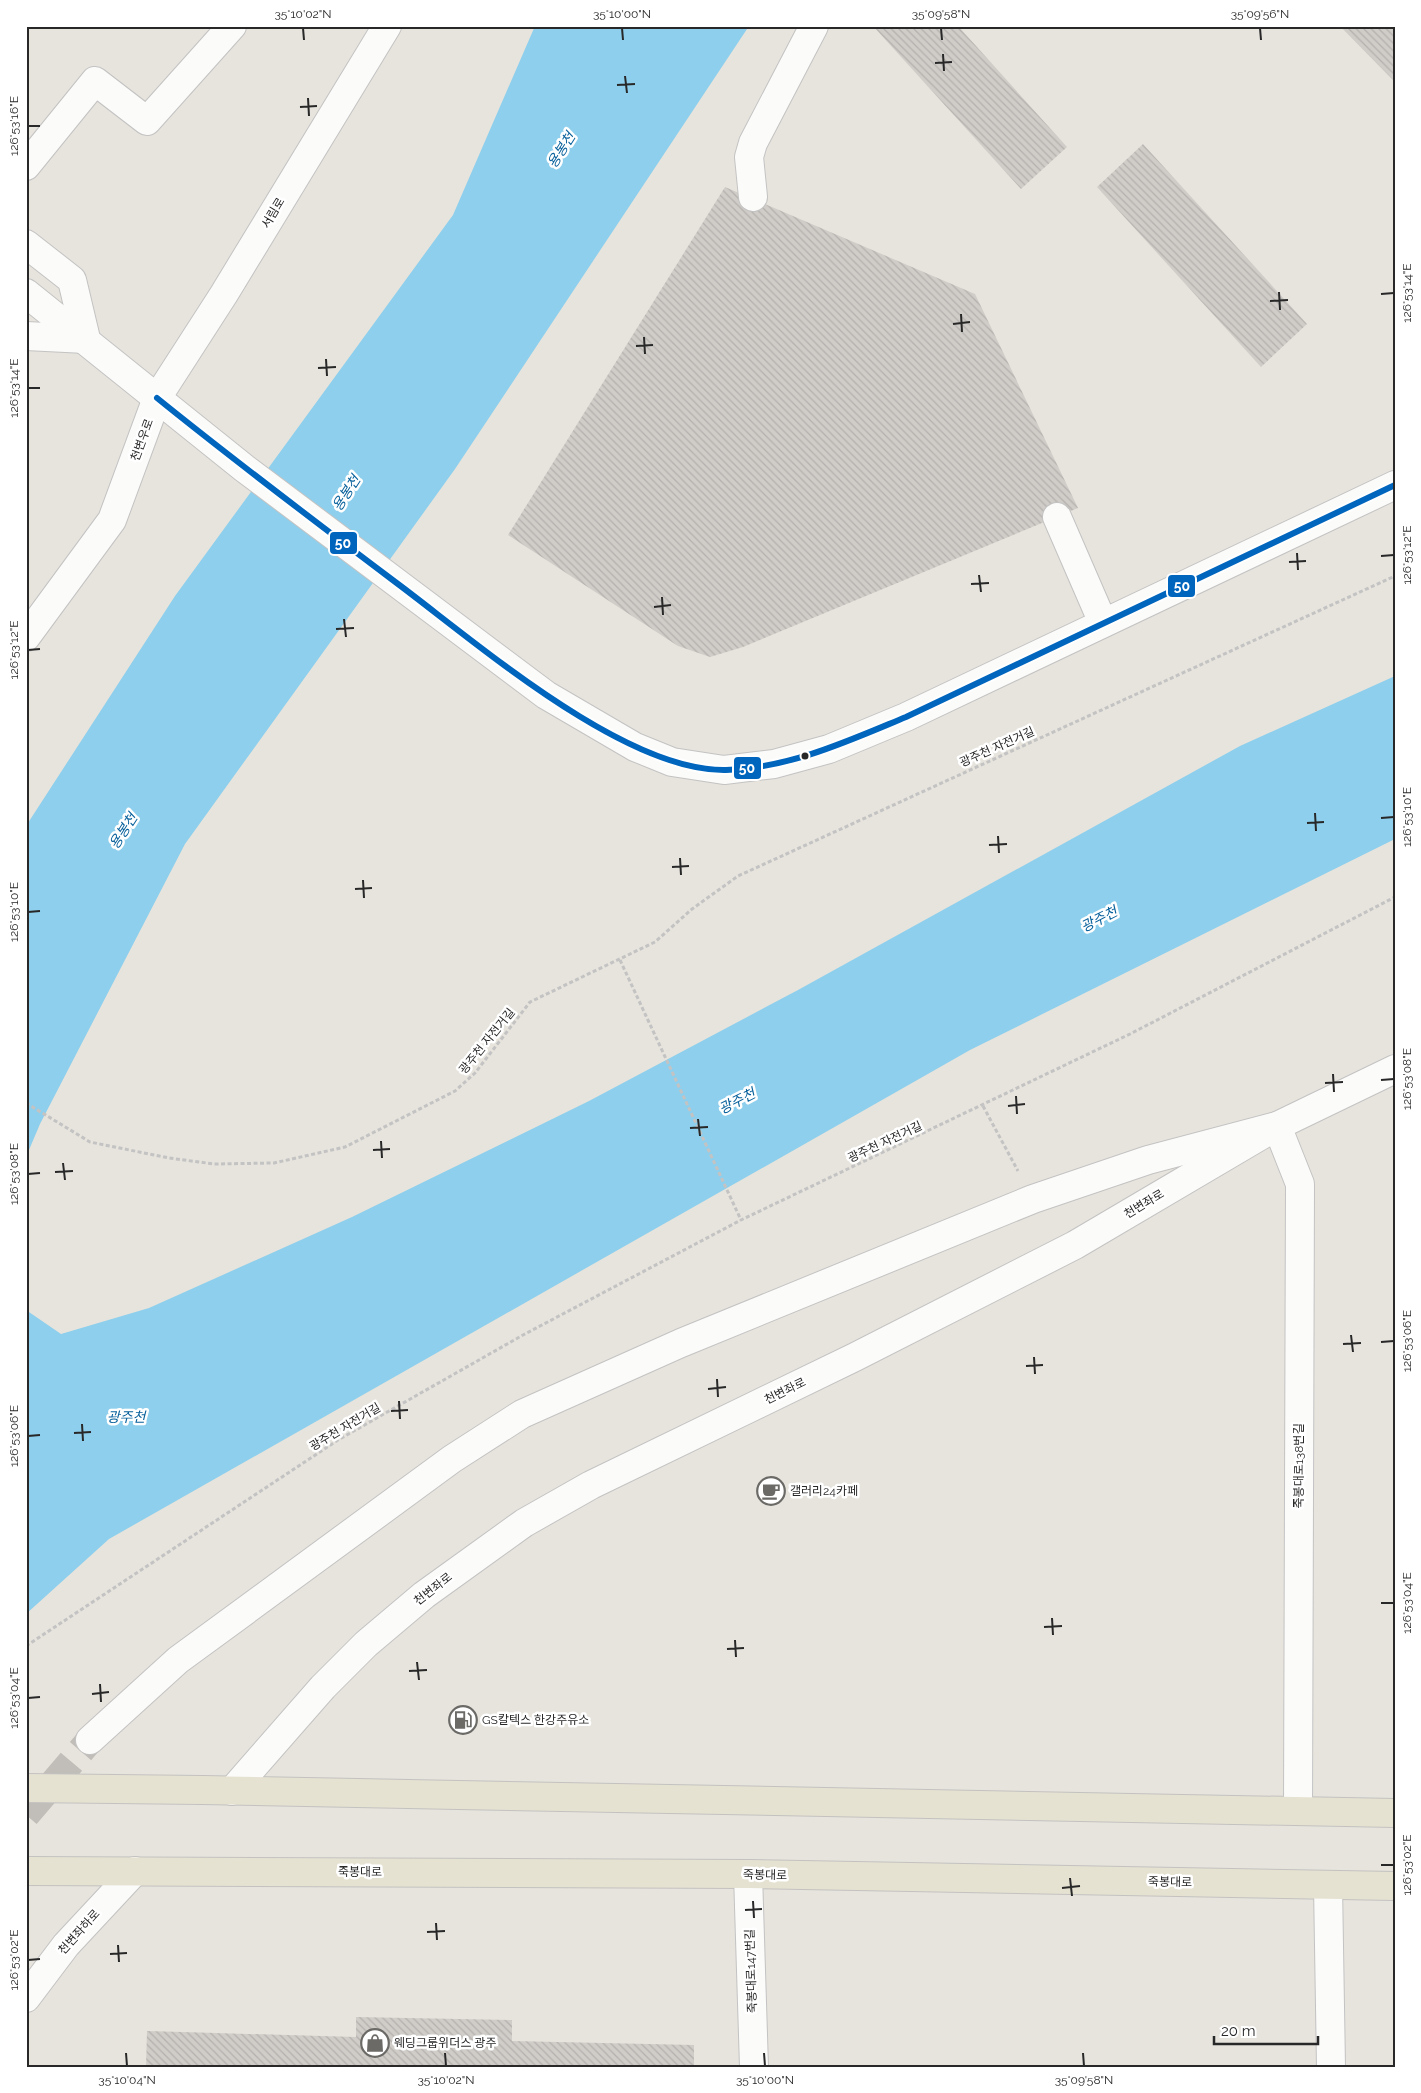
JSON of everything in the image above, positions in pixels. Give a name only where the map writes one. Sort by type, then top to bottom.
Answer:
[{"type":"main road","points":[[26,1788],[1395,1813]]},
{"type":"main road","name":"죽봉대로","points":[[26,1870],[748,1874],[1395,1886]]},
{"type":"street","points":[[26,166],[95,81],[147,121],[232,26]]},
{"type":"street","name":"서림로","points":[[157,398],[224,294],[387,26]]},
{"type":"street","points":[[752,197],[749,156],[753,143],[814,26]]},
{"type":"street","points":[[26,244],[72,280],[86,339]]},
{"type":"street","points":[[26,293],[86,339],[244,468],[546,695],[635,747],[672,762],[724,770],[774,764],[829,749],[906,716],[1395,485]]},
{"type":"street","points":[[26,336],[86,339]]},
{"type":"street","name":"천변우로","points":[[26,637],[112,520],[157,398]]},
{"type":"street","points":[[1057,517],[1103,623]]},
{"type":"street","name":"천변좌로","points":[[232,1791],[323,1687],[366,1644],[424,1595],[524,1523],[591,1485],[855,1357],[1075,1245],[1277,1126],[1395,1069]]},
{"type":"street","points":[[90,1740],[178,1660],[452,1459],[522,1414],[681,1343],[1033,1199],[1148,1160],[1277,1126]]},
{"type":"street","name":"죽봉대로138번길","points":[[1277,1126],[1300,1184],[1298,1810]]},
{"type":"street","name":"천변좌하로","points":[[26,1998],[66,1945],[135,1871]]},
{"type":"street","name":"죽봉대로147번길","points":[[748,1874],[754,2067]]},
{"type":"street","points":[[1328,1885],[1331,2067]]},
{"type":"path","name":"광주천 자전거길","points":[[26,1103],[90,1142],[169,1158],[214,1164],[274,1163],[345,1147],[455,1091],[475,1073],[530,1002],[655,942],[692,909],[738,876],[1395,576]]},
{"type":"path","name":"광주천 자전거길","points":[[26,1646],[338,1440],[523,1335],[741,1220],[983,1106],[1130,1034],[1395,897]]},
{"type":"path","points":[[620,960],[741,1220]]},
{"type":"path","points":[[983,1106],[1033,1199]]},
{"type":"water","name":"용봉천","points":[[535,26],[749,26],[455,469],[185,844],[40,1124],[26,1157],[26,826],[175,596],[453,215]]},
{"type":"water","name":"광주천","points":[[1395,676],[1395,839],[970,1050],[109,1539],[26,1614],[26,1310],[61,1334],[149,1308],[352,1217],[589,1101],[798,990],[1240,746]]},
{"type":"building","points":[[873,26],[958,26],[1067,147],[1021,189]]},
{"type":"building","points":[[1340,26],[1395,26],[1395,82]]},
{"type":"building","points":[[1143,144],[1307,324],[1261,367],[1097,187]]},
{"type":"building","points":[[725,187],[975,294],[1078,508],[743,647],[710,657],[678,646],[508,535]]},
{"type":"building","name":"웨딩그룹위더스 광주","points":[[356,2017],[512,2020],[512,2041],[694,2045],[694,2067],[146,2067],[147,2031],[356,2037]]},
{"type":"tunnel","points":[[26,1815],[90,1740]]},
{"type":"transit line","name":"50","points":[[157,398],[468,638],[554,700],[599,728],[643,750],[686,765],[726,770],[750,768],[796,759],[840,744],[906,717],[1395,485]]},
{"type":"place","name":"갤러리24카페","points":[[771,1491]]},
{"type":"place","name":"GS칼텍스 한강주유소","points":[[463,1720]]},
{"type":"place","name":"웨딩그룹위더스 광주","points":[[375,2043]]}]
